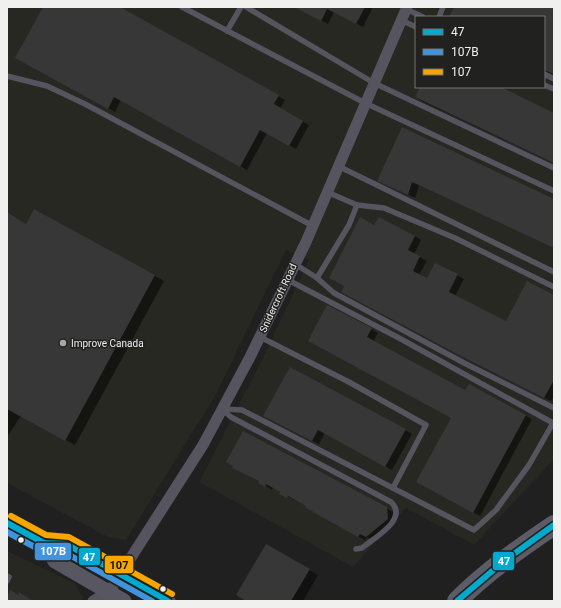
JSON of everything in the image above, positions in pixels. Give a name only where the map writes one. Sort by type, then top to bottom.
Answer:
[{"type":"highway","points":[[457,601],[473,585],[498,565],[554,525]]},
{"type":"main road","points":[[7,523],[44,543],[66,544],[168,601]]},
{"type":"main road","points":[[44,543],[55,561],[108,597],[124,601]]},
{"type":"street","name":"Snidercroft Road","points":[[108,597],[170,498],[222,409],[260,337],[313,226],[406,8]]},
{"type":"street","points":[[93,601],[108,597]]},
{"type":"lane","points":[[182,7],[365,103],[554,191]]},
{"type":"lane","points":[[227,31],[241,7]]},
{"type":"lane","points":[[246,7],[374,83],[554,168]]},
{"type":"lane","points":[[440,16],[444,7]]},
{"type":"lane","points":[[406,8],[421,16]]},
{"type":"lane","points":[[401,20],[415,26]]},
{"type":"lane","points":[[545,74],[554,79]]},
{"type":"lane","points":[[7,76],[47,86],[85,104],[313,226]]},
{"type":"lane","points":[[338,166],[554,272]]},
{"type":"lane","points":[[327,192],[357,205],[384,208],[455,238],[554,287]]},
{"type":"lane","points":[[317,278],[349,225],[357,205]]},
{"type":"lane","points":[[295,264],[317,278],[341,297],[554,408]]},
{"type":"lane","points":[[222,409],[242,410],[474,530],[496,510],[529,465],[553,423],[399,338],[288,280]]},
{"type":"lane","points":[[260,337],[347,381],[426,425],[393,488]]},
{"type":"lane","points":[[222,409],[231,417],[396,506],[398,513],[394,521],[362,548],[356,549]]},
{"type":"lane","points":[[7,576],[7,581]]},
{"type":"shaded area","points":[[7,7],[554,7],[554,459],[474,545],[406,508],[353,567],[199,482],[263,358],[309,260],[286,250],[216,394],[126,540],[106,536],[7,483]]},
{"type":"shaded area","points":[[7,551],[74,583],[83,597],[81,601],[7,601]]},
{"type":"building","points":[[43,7],[120,7],[279,95],[274,104],[303,121],[289,146],[260,130],[240,167],[114,97],[108,109],[15,58]]},
{"type":"building","points":[[294,7],[365,7],[356,24],[327,9],[321,21]]},
{"type":"building","points":[[454,7],[554,7],[554,74],[545,70],[545,16],[450,16]]},
{"type":"building","points":[[420,88],[503,88],[554,113],[554,163],[415,97]]},
{"type":"building","points":[[402,127],[554,199],[554,248],[412,182],[408,195],[377,181]]},
{"type":"building","name":"Improve Canada","points":[[34,209],[155,275],[65,441],[7,409],[7,212],[26,224]]},
{"type":"building","points":[[360,217],[374,225],[379,217],[415,236],[408,250],[420,256],[413,271],[427,278],[435,263],[458,274],[449,292],[506,321],[527,281],[554,295],[554,380],[544,398],[457,354],[341,292],[344,286],[329,278]]},
{"type":"building","points":[[327,305],[372,328],[367,337],[465,390],[469,384],[526,415],[473,513],[416,482],[451,418],[308,341]]},
{"type":"building","points":[[290,367],[406,429],[385,467],[318,430],[312,441],[263,416]]},
{"type":"building","points":[[243,431],[387,507],[388,519],[366,537],[360,534],[358,537],[288,496],[287,498],[279,494],[280,492],[266,484],[265,487],[258,483],[259,481],[232,468],[233,466],[226,462]]},
{"type":"building","points":[[266,544],[310,569],[291,601],[246,601],[236,595]]},
{"type":"building","points":[[11,590],[18,595],[19,592],[33,601],[7,601],[7,596]]},
{"type":"transit line","name":"107","points":[[11,516],[46,535],[69,537],[172,594]]},
{"type":"transit line","name":"47","points":[[7,523],[44,543],[66,544],[168,601]]},
{"type":"transit line","name":"47","points":[[457,601],[504,561],[554,525]]},
{"type":"transit line","name":"107B","points":[[7,532],[42,551],[64,552],[152,601]]},
{"type":"place","name":"Improve Canada","points":[[63,343]]}]
